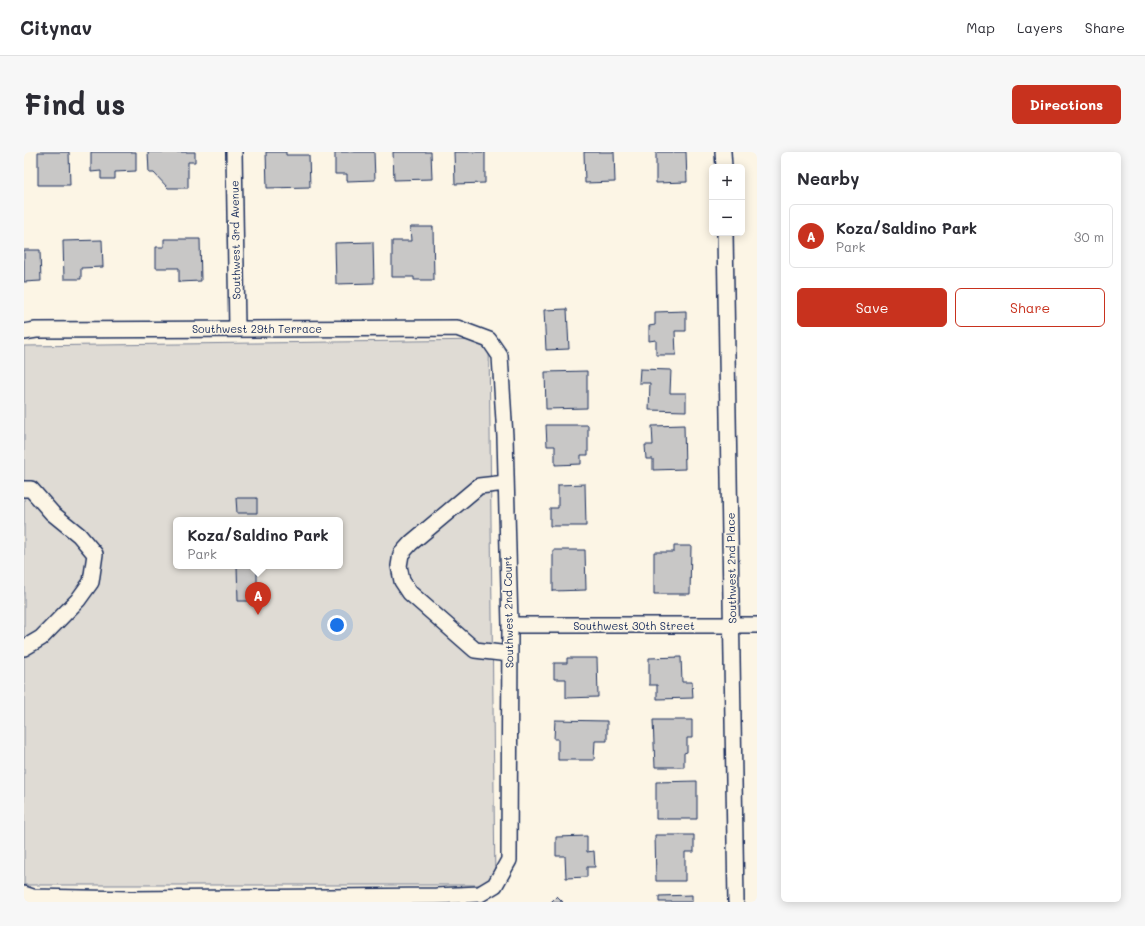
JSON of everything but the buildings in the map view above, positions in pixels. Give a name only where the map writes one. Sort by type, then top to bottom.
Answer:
[{"type":"street","name":"Southwest 3rd Avenue","points":[[234,152],[237,328]]},
{"type":"street","points":[[723,152],[724,164]]},
{"type":"street","name":"Southwest 2nd Place","points":[[725,236],[736,902]]},
{"type":"street","name":"Southwest 29th Terrace","points":[[24,332],[36,330],[237,328],[457,328],[489,340]]},
{"type":"street","name":"Southwest 2nd Court","points":[[251,900],[480,894],[495,885],[509,860],[510,625],[506,483],[500,356],[489,340]]},
{"type":"street","points":[[506,483],[478,486],[411,543],[401,554],[399,566],[402,581],[410,593],[475,650],[509,654]]},
{"type":"street","points":[[24,489],[31,489],[52,513],[79,535],[95,554],[91,582],[78,600],[41,638],[24,648]]},
{"type":"street","name":"Southwest 30th Street","points":[[510,625],[757,625]]},
{"type":"street","points":[[24,894],[33,897],[251,900]]},
{"type":"shaded area","points":[[489,340],[495,885],[24,885],[24,346]]},
{"type":"place","name":"Koza/Saldino Park","points":[[258,615]]}]
